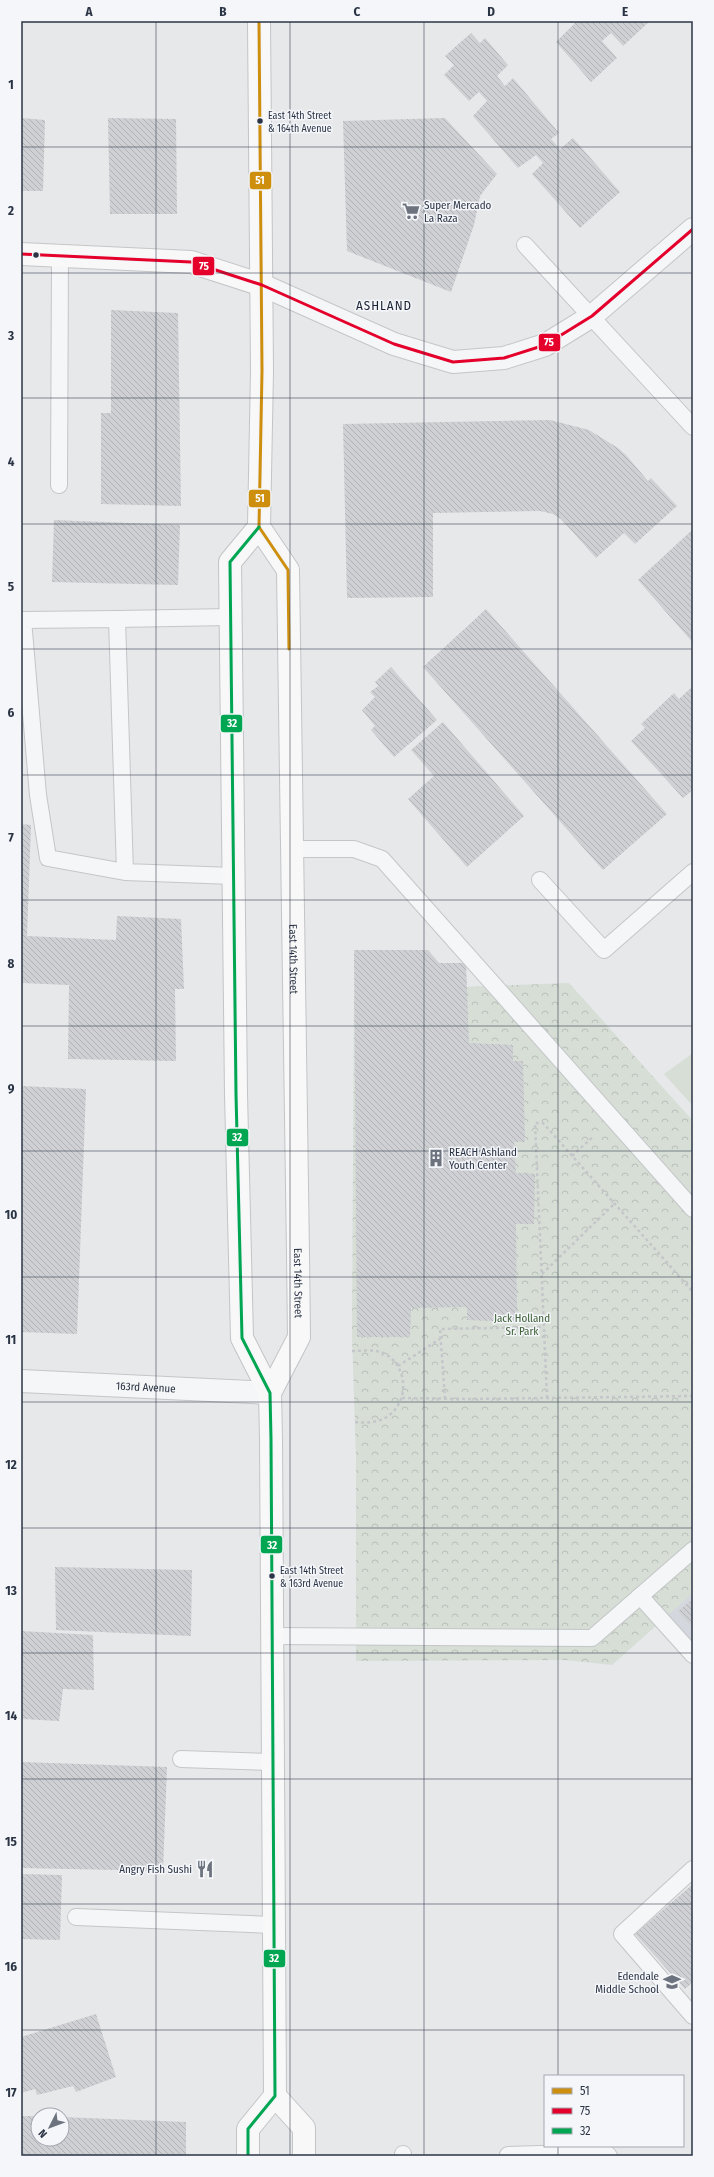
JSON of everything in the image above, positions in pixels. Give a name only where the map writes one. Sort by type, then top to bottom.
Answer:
[{"type":"main road","points":[[259,21],[262,285],[259,527]]},
{"type":"main road","points":[[21,254],[191,262],[262,285]]},
{"type":"main road","name":"East 14th Street","points":[[270,1393],[299,1337],[288,570],[259,527],[230,562],[230,617],[233,876],[242,1338],[270,1393],[275,2096]]},
{"type":"main road","points":[[248,2156],[248,2129],[275,2096],[304,2128],[304,2156]]},
{"type":"street","points":[[262,285],[394,344],[453,362],[504,358],[545,345],[592,316],[693,228]]},
{"type":"street","name":"163rd Avenue","points":[[21,1381],[270,1393]]},
{"type":"lane","points":[[525,245],[693,427]]},
{"type":"lane","points":[[59,485],[60,256]]},
{"type":"lane","points":[[230,617],[23,620],[38,795],[48,858],[125,872],[233,876]]},
{"type":"lane","points":[[117,618],[125,872]]},
{"type":"lane","points":[[291,849],[354,849],[382,859],[693,1209]]},
{"type":"lane","points":[[540,880],[604,950],[693,872]]},
{"type":"lane","points":[[272,1636],[592,1638],[693,1550]]},
{"type":"lane","points":[[640,1596],[693,1655]]},
{"type":"lane","points":[[181,1759],[272,1762]]},
{"type":"lane","points":[[693,1869],[622,1934],[693,2016]]},
{"type":"lane","points":[[76,1917],[274,1925]]},
{"type":"lane","points":[[508,2155],[605,2152],[609,2156]]},
{"type":"path","points":[[547,1398],[535,1123],[543,1123],[693,1292]]},
{"type":"path","points":[[542,1274],[614,1204]]},
{"type":"path","points":[[445,1399],[440,1329],[544,1327]]},
{"type":"path","points":[[398,1366],[440,1339]]},
{"type":"path","points":[[352,1351],[376,1351],[384,1354],[398,1366],[402,1374],[404,1387],[402,1398],[393,1412],[385,1418],[375,1422],[355,1422]]},
{"type":"path","points":[[402,1398],[445,1399],[693,1396]]},
{"type":"shaded area","points":[[693,1593],[693,1655],[662,1620]]},
{"type":"green space","name":"Jack Holland Sr. Park","points":[[569,983],[693,1121],[693,1593],[612,1665],[566,1660],[356,1661],[356,1458],[352,1335],[354,991]]},
{"type":"green space","points":[[693,1053],[693,1106],[664,1074]]},
{"type":"building","points":[[577,21],[650,21],[623,46],[611,33],[602,41],[617,58],[591,82],[556,42]]},
{"type":"building","points":[[471,33],[480,43],[485,38],[508,65],[497,76],[505,86],[513,78],[559,133],[551,139],[560,149],[573,138],[620,192],[580,228],[532,174],[543,163],[536,155],[518,168],[473,116],[487,101],[479,92],[469,101],[444,75],[454,65],[445,56]]},
{"type":"building","points":[[21,118],[45,120],[43,191],[21,191]]},
{"type":"building","points":[[108,118],[176,119],[177,214],[110,214]]},
{"type":"building","name":"Super Mercado La Raza","points":[[445,118],[497,174],[480,196],[474,225],[451,292],[347,251],[343,121]]},
{"type":"building","points":[[111,310],[178,313],[181,506],[101,504],[101,413],[111,413]]},
{"type":"building","points":[[550,420],[589,430],[618,448],[626,455],[648,481],[651,478],[677,506],[635,544],[624,533],[596,558],[561,519],[553,514],[540,511],[433,513],[433,597],[347,598],[343,424]]},
{"type":"building","points":[[54,520],[180,525],[178,585],[52,582]]},
{"type":"building","points":[[693,529],[693,643],[638,580]]},
{"type":"building","points":[[486,609],[667,814],[603,870],[423,667]]},
{"type":"building","points":[[391,667],[437,720],[394,757],[371,730],[375,726],[362,710],[375,697],[370,692],[378,686],[375,682]]},
{"type":"building","points":[[692,687],[693,790],[683,798],[631,741],[645,728],[641,724],[674,693],[679,699]]},
{"type":"building","points":[[443,722],[524,816],[467,867],[408,799],[434,776],[411,750]]},
{"type":"building","points":[[21,824],[31,825],[27,936],[116,940],[117,916],[181,919],[184,989],[175,989],[176,1061],[68,1059],[69,985],[21,983]]},
{"type":"building","name":"REACH Ashland Youth Center","points":[[354,950],[428,950],[439,963],[466,963],[469,1043],[513,1045],[513,1061],[523,1061],[525,1142],[514,1142],[516,1173],[535,1174],[534,1224],[516,1224],[517,1322],[467,1320],[467,1307],[411,1308],[410,1337],[357,1337]]},
{"type":"building","points":[[21,1086],[86,1089],[77,1334],[21,1332]]},
{"type":"building","points":[[55,1567],[192,1570],[191,1636],[56,1630]]},
{"type":"building","points":[[693,1599],[693,1628],[678,1611]]},
{"type":"building","points":[[21,1631],[93,1635],[94,1690],[63,1689],[59,1721],[21,1719]]},
{"type":"building","points":[[22,1762],[167,1767],[163,1871],[21,1868]]},
{"type":"building","points":[[21,1874],[62,1875],[60,1940],[21,1939]]},
{"type":"building","name":"Edendale Middle School","points":[[693,1884],[693,1982],[685,1989],[635,1934]]},
{"type":"building","points":[[96,2014],[116,2077],[76,2092],[73,2086],[37,2095],[35,2089],[21,2093],[21,2037]]},
{"type":"building","points":[[21,2116],[30,2116],[30,2147],[70,2147],[70,2117],[186,2122],[186,2156],[21,2156]]},
{"type":"transit line","name":"51","points":[[259,21],[262,371],[259,527],[288,570],[289,649]]},
{"type":"transit line","name":"75","points":[[21,254],[191,262],[262,285],[394,344],[453,362],[504,358],[545,345],[592,316],[693,229]]},
{"type":"transit line","name":"32","points":[[248,2156],[248,2129],[275,2096],[271,1439],[270,1393],[242,1338],[236,1094],[230,562],[259,527]]},
{"type":"place","name":"East 14th Street & 164th Avenue","points":[[260,121]]},
{"type":"place","name":"Super Mercado La Raza","points":[[411,211]]},
{"type":"place","name":"REACH Ashland Youth Center","points":[[436,1158]]},
{"type":"place","name":"East 14th Street & 163rd Avenue","points":[[272,1576]]},
{"type":"place","name":"Angry Fish Sushi","points":[[205,1869]]},
{"type":"place","name":"Edendale Middle School","points":[[672,1982]]},
{"type":"district","name":"ASHLAND","points":[[384,305]]}]
